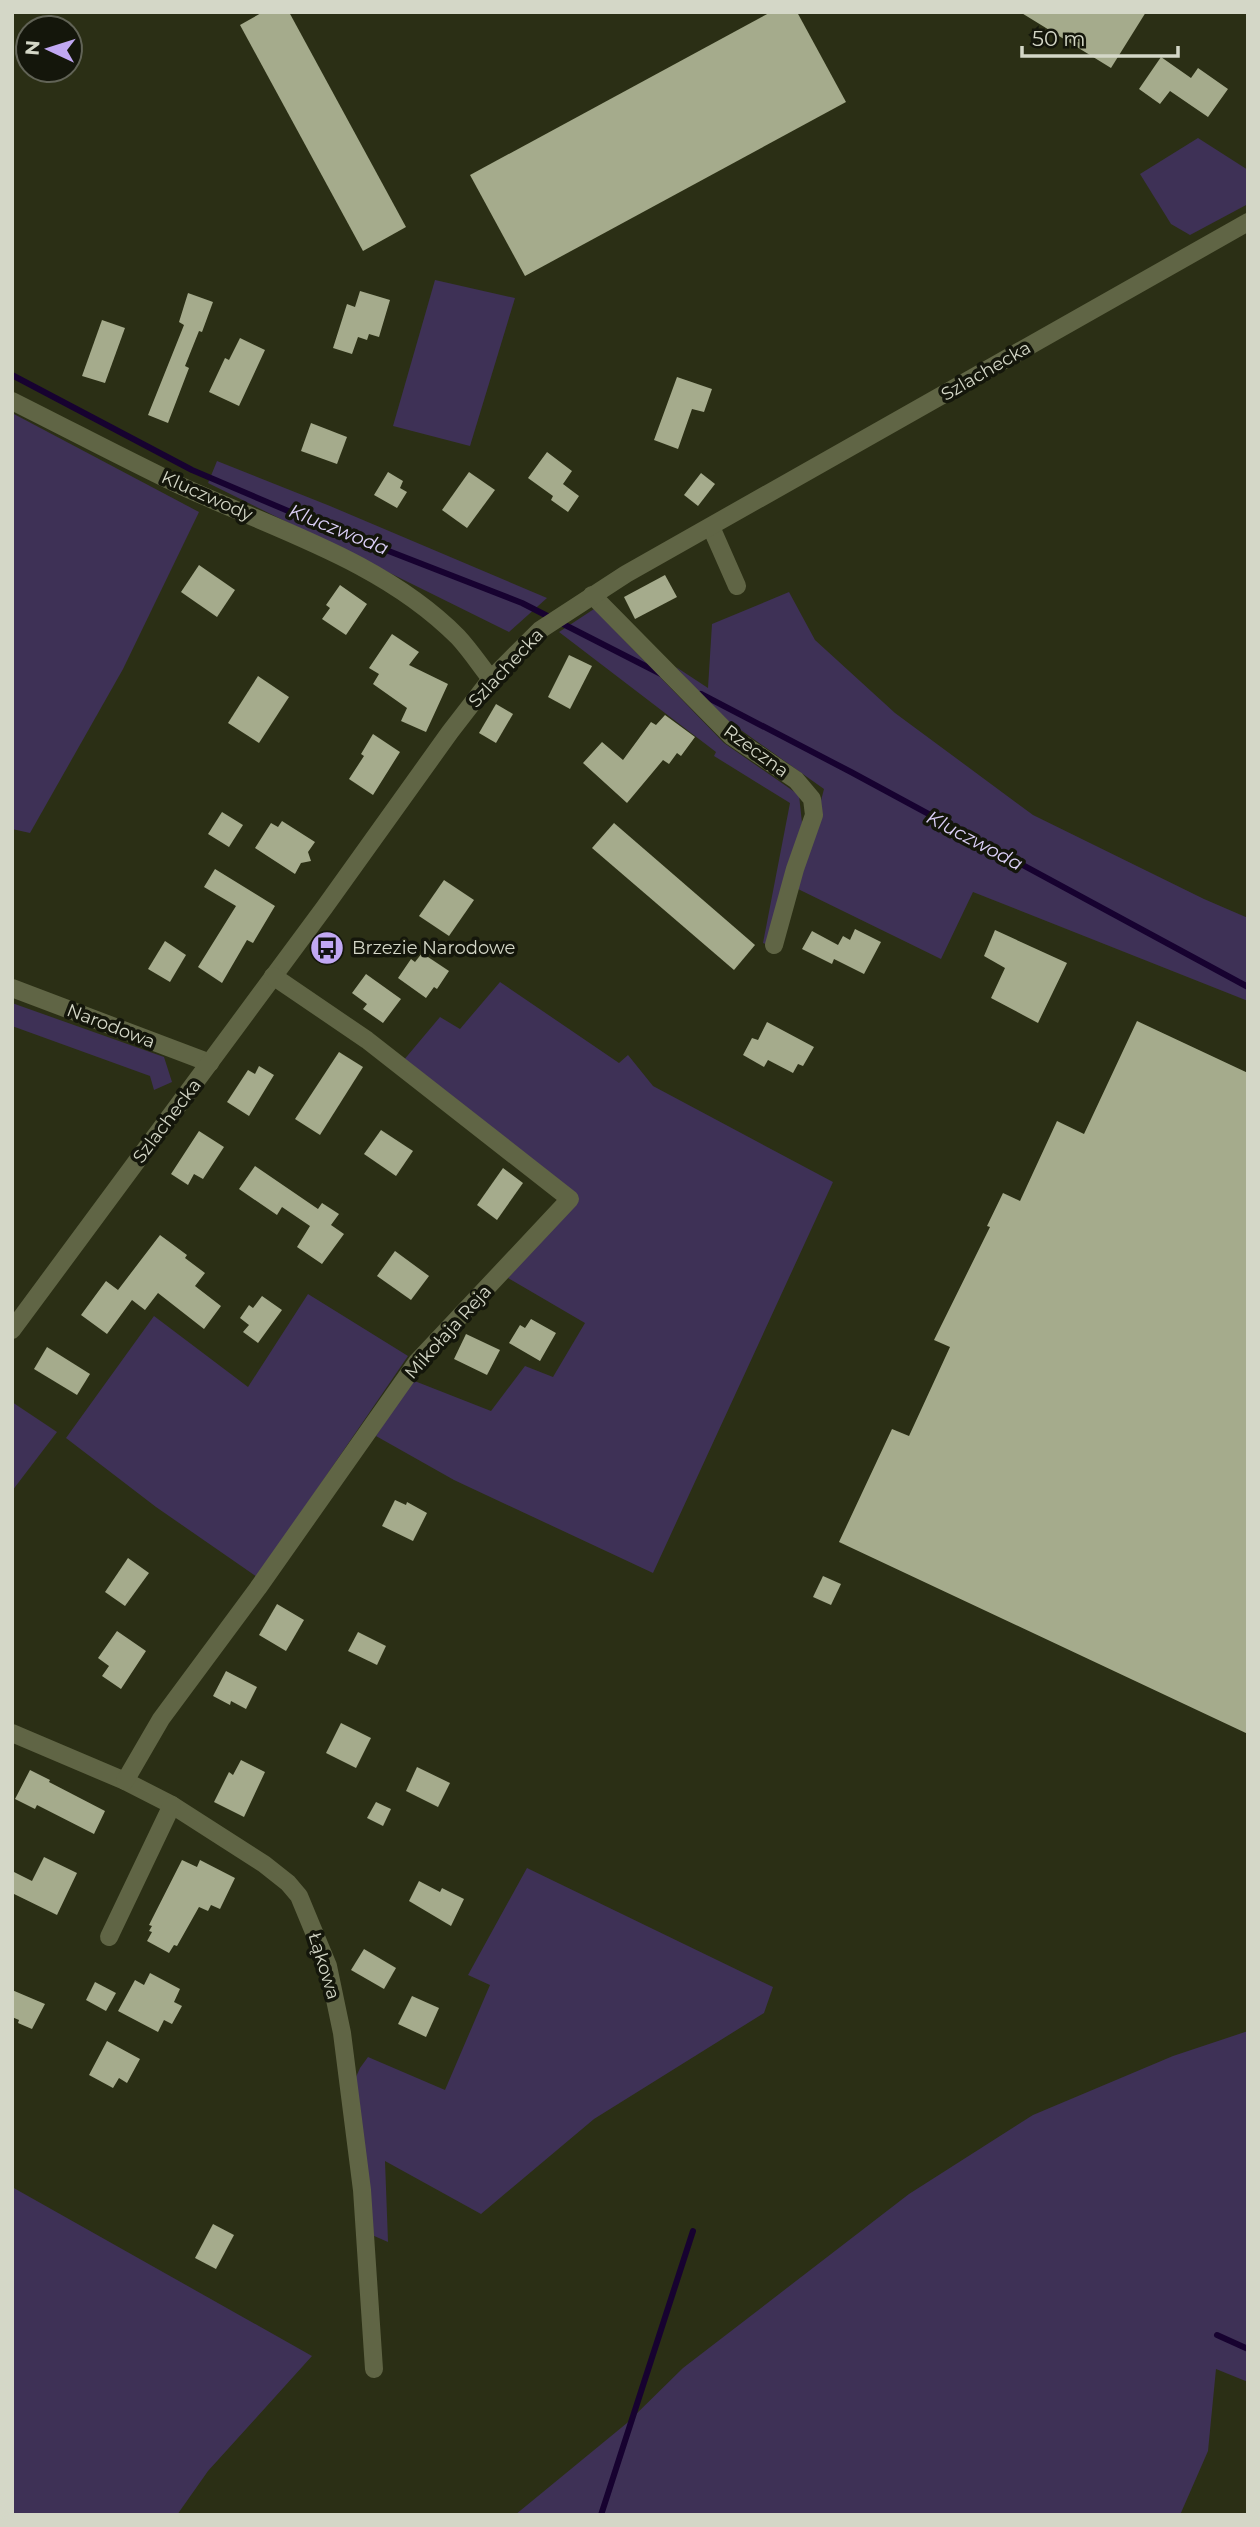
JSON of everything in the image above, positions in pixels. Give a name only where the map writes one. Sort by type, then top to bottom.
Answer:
[{"type":"street","name":"Szlachecka","points":[[12,1329],[210,1063],[450,732],[491,679],[540,630],[585,599],[1248,222]]},
{"type":"street","name":"Kluczwody","points":[[12,401],[178,484],[330,551],[392,585],[410,596],[458,638],[491,679]]},
{"type":"street","points":[[711,527],[737,586]]},
{"type":"street","name":"Rzeczna","points":[[585,599],[731,736],[796,780],[813,799],[814,815],[795,869],[774,945]]},
{"type":"street","name":"Mikołaja Reja","points":[[125,1781],[161,1719],[417,1362],[570,1199],[367,1040],[273,976]]},
{"type":"street","name":"Narodowa","points":[[12,988],[210,1063]]},
{"type":"street","name":"Łąkowa","points":[[12,1733],[172,1804],[288,1883],[304,1907],[328,1966],[342,2033],[362,2189],[374,2369]]},
{"type":"street","points":[[109,1937],[172,1804]]},
{"type":"shaded area","points":[[1198,138],[1248,170],[1248,204],[1190,235],[1171,224],[1140,174]]},
{"type":"shaded area","points":[[435,280],[515,298],[470,446],[393,426]]},
{"type":"shaded area","points":[[12,413],[199,512],[123,669],[30,833],[12,829]]},
{"type":"shaded area","points":[[217,461],[547,598],[509,632],[208,483]]},
{"type":"shaded area","points":[[789,592],[815,640],[895,713],[1033,815],[1248,918],[1248,1001],[973,892],[941,959],[798,889],[824,789],[721,716],[676,667],[708,688],[712,624]]},
{"type":"shaded area","points":[[594,609],[724,743],[799,795],[802,823],[768,945],[763,943],[790,803],[714,756],[716,752],[559,632]]},
{"type":"shaded area","points":[[500,982],[619,1063],[628,1055],[653,1086],[833,1182],[653,1573],[454,1480],[376,1436],[412,1380],[491,1411],[525,1366],[553,1377],[585,1323],[508,1278],[576,1200],[403,1061],[440,1017],[460,1029]]},
{"type":"shaded area","points":[[12,1003],[164,1057],[172,1082],[154,1090],[150,1076],[12,1026]]},
{"type":"shaded area","points":[[308,1294],[408,1356],[257,1577],[156,1507],[66,1438],[154,1316],[248,1387]]},
{"type":"shaded area","points":[[12,1402],[57,1432],[12,1491]]},
{"type":"shaded area","points":[[527,1868],[773,1987],[764,2013],[594,2119],[481,2214],[385,2161],[388,2242],[372,2235],[356,2077],[368,2057],[445,2090],[490,1985],[468,1975]]},
{"type":"shaded area","points":[[1248,2031],[1248,2382],[1216,2369],[1208,2451],[1180,2515],[515,2515],[627,2423],[683,2368],[909,2194],[1033,2115],[1173,2056]]},
{"type":"shaded area","points":[[12,2187],[312,2356],[208,2471],[177,2515],[12,2515]]},
{"type":"building","points":[[263,12],[289,12],[406,227],[363,251],[240,25]]},
{"type":"building","points":[[771,12],[797,12],[846,102],[525,276],[470,175]]},
{"type":"building","points":[[1020,12],[1146,12],[1111,68]]},
{"type":"building","points":[[1161,57],[1191,78],[1198,68],[1228,89],[1208,117],[1170,91],[1160,104],[1139,89]]},
{"type":"building","points":[[360,291],[390,300],[379,337],[369,334],[367,340],[358,337],[352,354],[333,348],[347,304],[355,307]]},
{"type":"building","points":[[188,293],[213,302],[185,366],[189,368],[168,423],[148,415],[184,325],[179,322]]},
{"type":"building","points":[[102,320],[125,328],[105,383],[82,376]]},
{"type":"building","points":[[240,338],[265,350],[239,406],[209,392],[225,358],[229,360]]},
{"type":"building","points":[[677,377],[712,389],[704,412],[692,409],[678,449],[654,440]]},
{"type":"building","points":[[311,423],[347,437],[337,464],[301,451]]},
{"type":"building","points":[[547,452],[572,471],[563,484],[579,496],[568,512],[551,500],[553,496],[528,478]]},
{"type":"building","points":[[388,472],[403,481],[400,488],[407,492],[397,508],[374,495]]},
{"type":"building","points":[[469,472],[495,490],[467,528],[442,510]]},
{"type":"building","points":[[701,473],[715,484],[698,506],[684,495]]},
{"type":"building","points":[[199,565],[235,590],[217,617],[181,592]]},
{"type":"building","points":[[665,575],[677,597],[635,619],[624,597]]},
{"type":"building","points":[[340,585],[367,604],[346,635],[322,619],[330,608],[326,605]]},
{"type":"building","points":[[392,634],[419,652],[409,665],[448,684],[426,732],[401,721],[407,708],[373,684],[379,674],[369,668]]},
{"type":"building","points":[[569,655],[592,666],[570,709],[548,697]]},
{"type":"building","points":[[258,676],[289,697],[259,743],[228,723]]},
{"type":"building","points":[[496,704],[513,714],[496,743],[479,733]]},
{"type":"building","points":[[665,715],[695,737],[681,756],[677,753],[669,764],[663,760],[627,803],[583,763],[602,742],[623,760],[651,722],[656,725]]},
{"type":"building","points":[[373,734],[400,752],[373,795],[349,779],[364,756],[361,754]]},
{"type":"building","points":[[222,812],[243,825],[229,847],[208,834]]},
{"type":"building","points":[[282,821],[315,842],[308,852],[311,861],[301,863],[295,874],[255,848],[271,823],[278,827]]},
{"type":"building","points":[[614,823],[755,945],[734,970],[592,848]]},
{"type":"building","points":[[215,869],[275,906],[253,943],[247,940],[222,983],[198,967],[236,906],[204,887]]},
{"type":"building","points":[[444,880],[474,900],[449,936],[419,916]]},
{"type":"building","points":[[855,929],[881,942],[864,974],[834,959],[832,964],[802,949],[812,931],[838,945],[843,936],[850,940]]},
{"type":"building","points":[[995,930],[1067,963],[1038,1023],[991,998],[1005,968],[984,956]]},
{"type":"building","points":[[165,941],[186,955],[170,982],[148,969]]},
{"type":"building","points":[[422,953],[449,971],[437,989],[434,987],[426,998],[398,978],[411,959],[415,962]]},
{"type":"building","points":[[366,974],[401,999],[383,1023],[363,1009],[367,1004],[352,993]]},
{"type":"building","points":[[1137,1021],[1248,1073],[1248,1734],[839,1542],[892,1429],[909,1436],[950,1347],[934,1340],[990,1227],[987,1226],[1003,1193],[1020,1201],[1057,1121],[1084,1134]]},
{"type":"building","points":[[767,1022],[814,1047],[803,1066],[798,1064],[793,1073],[768,1060],[764,1067],[743,1055],[752,1038],[758,1040]]},
{"type":"building","points":[[339,1052],[363,1067],[320,1135],[295,1119]]},
{"type":"building","points":[[259,1066],[274,1075],[249,1116],[227,1102],[248,1070],[255,1074]]},
{"type":"building","points":[[381,1130],[413,1151],[396,1176],[364,1154]]},
{"type":"building","points":[[199,1131],[224,1147],[203,1179],[194,1174],[188,1185],[171,1174]]},
{"type":"building","points":[[255,1166],[318,1209],[322,1203],[339,1214],[331,1225],[344,1234],[322,1264],[297,1247],[310,1226],[282,1207],[277,1215],[239,1189]]},
{"type":"building","points":[[503,1168],[523,1183],[497,1220],[477,1205]]},
{"type":"building","points":[[160,1235],[187,1255],[185,1258],[205,1273],[195,1286],[221,1306],[204,1329],[158,1293],[145,1310],[132,1300],[107,1334],[81,1315],[106,1281],[118,1290]]},
{"type":"building","points":[[395,1251],[429,1276],[411,1300],[377,1276]]},
{"type":"building","points":[[262,1296],[282,1310],[258,1343],[243,1332],[249,1325],[240,1318],[249,1305],[253,1308]]},
{"type":"building","points":[[531,1319],[556,1333],[540,1361],[509,1343],[520,1325],[525,1328]]},
{"type":"building","points":[[466,1334],[500,1350],[487,1375],[454,1359]]},
{"type":"building","points":[[47,1347],[90,1374],[77,1395],[34,1369]]},
{"type":"building","points":[[395,1500],[406,1505],[407,1502],[427,1513],[413,1541],[382,1526]]},
{"type":"building","points":[[128,1558],[149,1573],[125,1606],[105,1592]]},
{"type":"building","points":[[823,1576],[841,1584],[831,1605],[813,1597]]},
{"type":"building","points":[[277,1604],[304,1620],[286,1651],[259,1635]]},
{"type":"building","points":[[117,1631],[146,1651],[121,1689],[102,1676],[109,1666],[98,1658]]},
{"type":"building","points":[[358,1632],[386,1646],[377,1665],[348,1651]]},
{"type":"building","points":[[226,1671],[257,1687],[246,1709],[231,1701],[230,1705],[213,1696]]},
{"type":"building","points":[[341,1723],[371,1738],[356,1768],[326,1753]]},
{"type":"building","points":[[241,1760],[265,1772],[244,1817],[214,1802],[229,1772],[233,1775]]},
{"type":"building","points":[[417,1767],[450,1783],[438,1807],[406,1791]]},
{"type":"building","points":[[30,1770],[105,1811],[94,1834],[37,1805],[35,1809],[15,1799]]},
{"type":"building","points":[[376,1802],[391,1809],[383,1826],[367,1818]]},
{"type":"building","points":[[44,1857],[77,1873],[57,1915],[12,1893],[12,1871],[32,1881]]},
{"type":"building","points":[[182,1860],[197,1867],[200,1860],[235,1878],[220,1909],[211,1905],[208,1911],[199,1907],[177,1946],[174,1945],[169,1953],[147,1941],[152,1932],[149,1931],[152,1926],[149,1925]]},
{"type":"building","points":[[419,1881],[440,1892],[442,1888],[464,1899],[451,1926],[409,1901]]},
{"type":"building","points":[[364,1949],[396,1968],[384,1989],[351,1970]]},
{"type":"building","points":[[150,1973],[180,1989],[174,2002],[182,2006],[172,2024],[164,2020],[158,2032],[118,2011],[135,1980],[144,1985]]},
{"type":"building","points":[[95,1982],[116,1993],[106,2011],[86,2000]]},
{"type":"building","points":[[12,1990],[45,2004],[32,2029],[12,2017]]},
{"type":"building","points":[[412,1996],[439,2008],[426,2037],[398,2024]]},
{"type":"building","points":[[107,2041],[140,2059],[127,2083],[119,2078],[113,2088],[89,2075]]},
{"type":"building","points":[[213,2224],[234,2235],[216,2269],[195,2258]]},
{"type":"waterway","name":"Kluczwoda","points":[[12,375],[192,470],[314,522],[522,603],[661,674]]},
{"type":"waterway","name":"Kluczwoda","points":[[701,694],[1248,987]]},
{"type":"waterway","points":[[601,2515],[693,2231]]},
{"type":"waterway","points":[[1217,2335],[1248,2349]]},
{"type":"place","name":"Brzezie Narodowe","points":[[327,948]]}]
